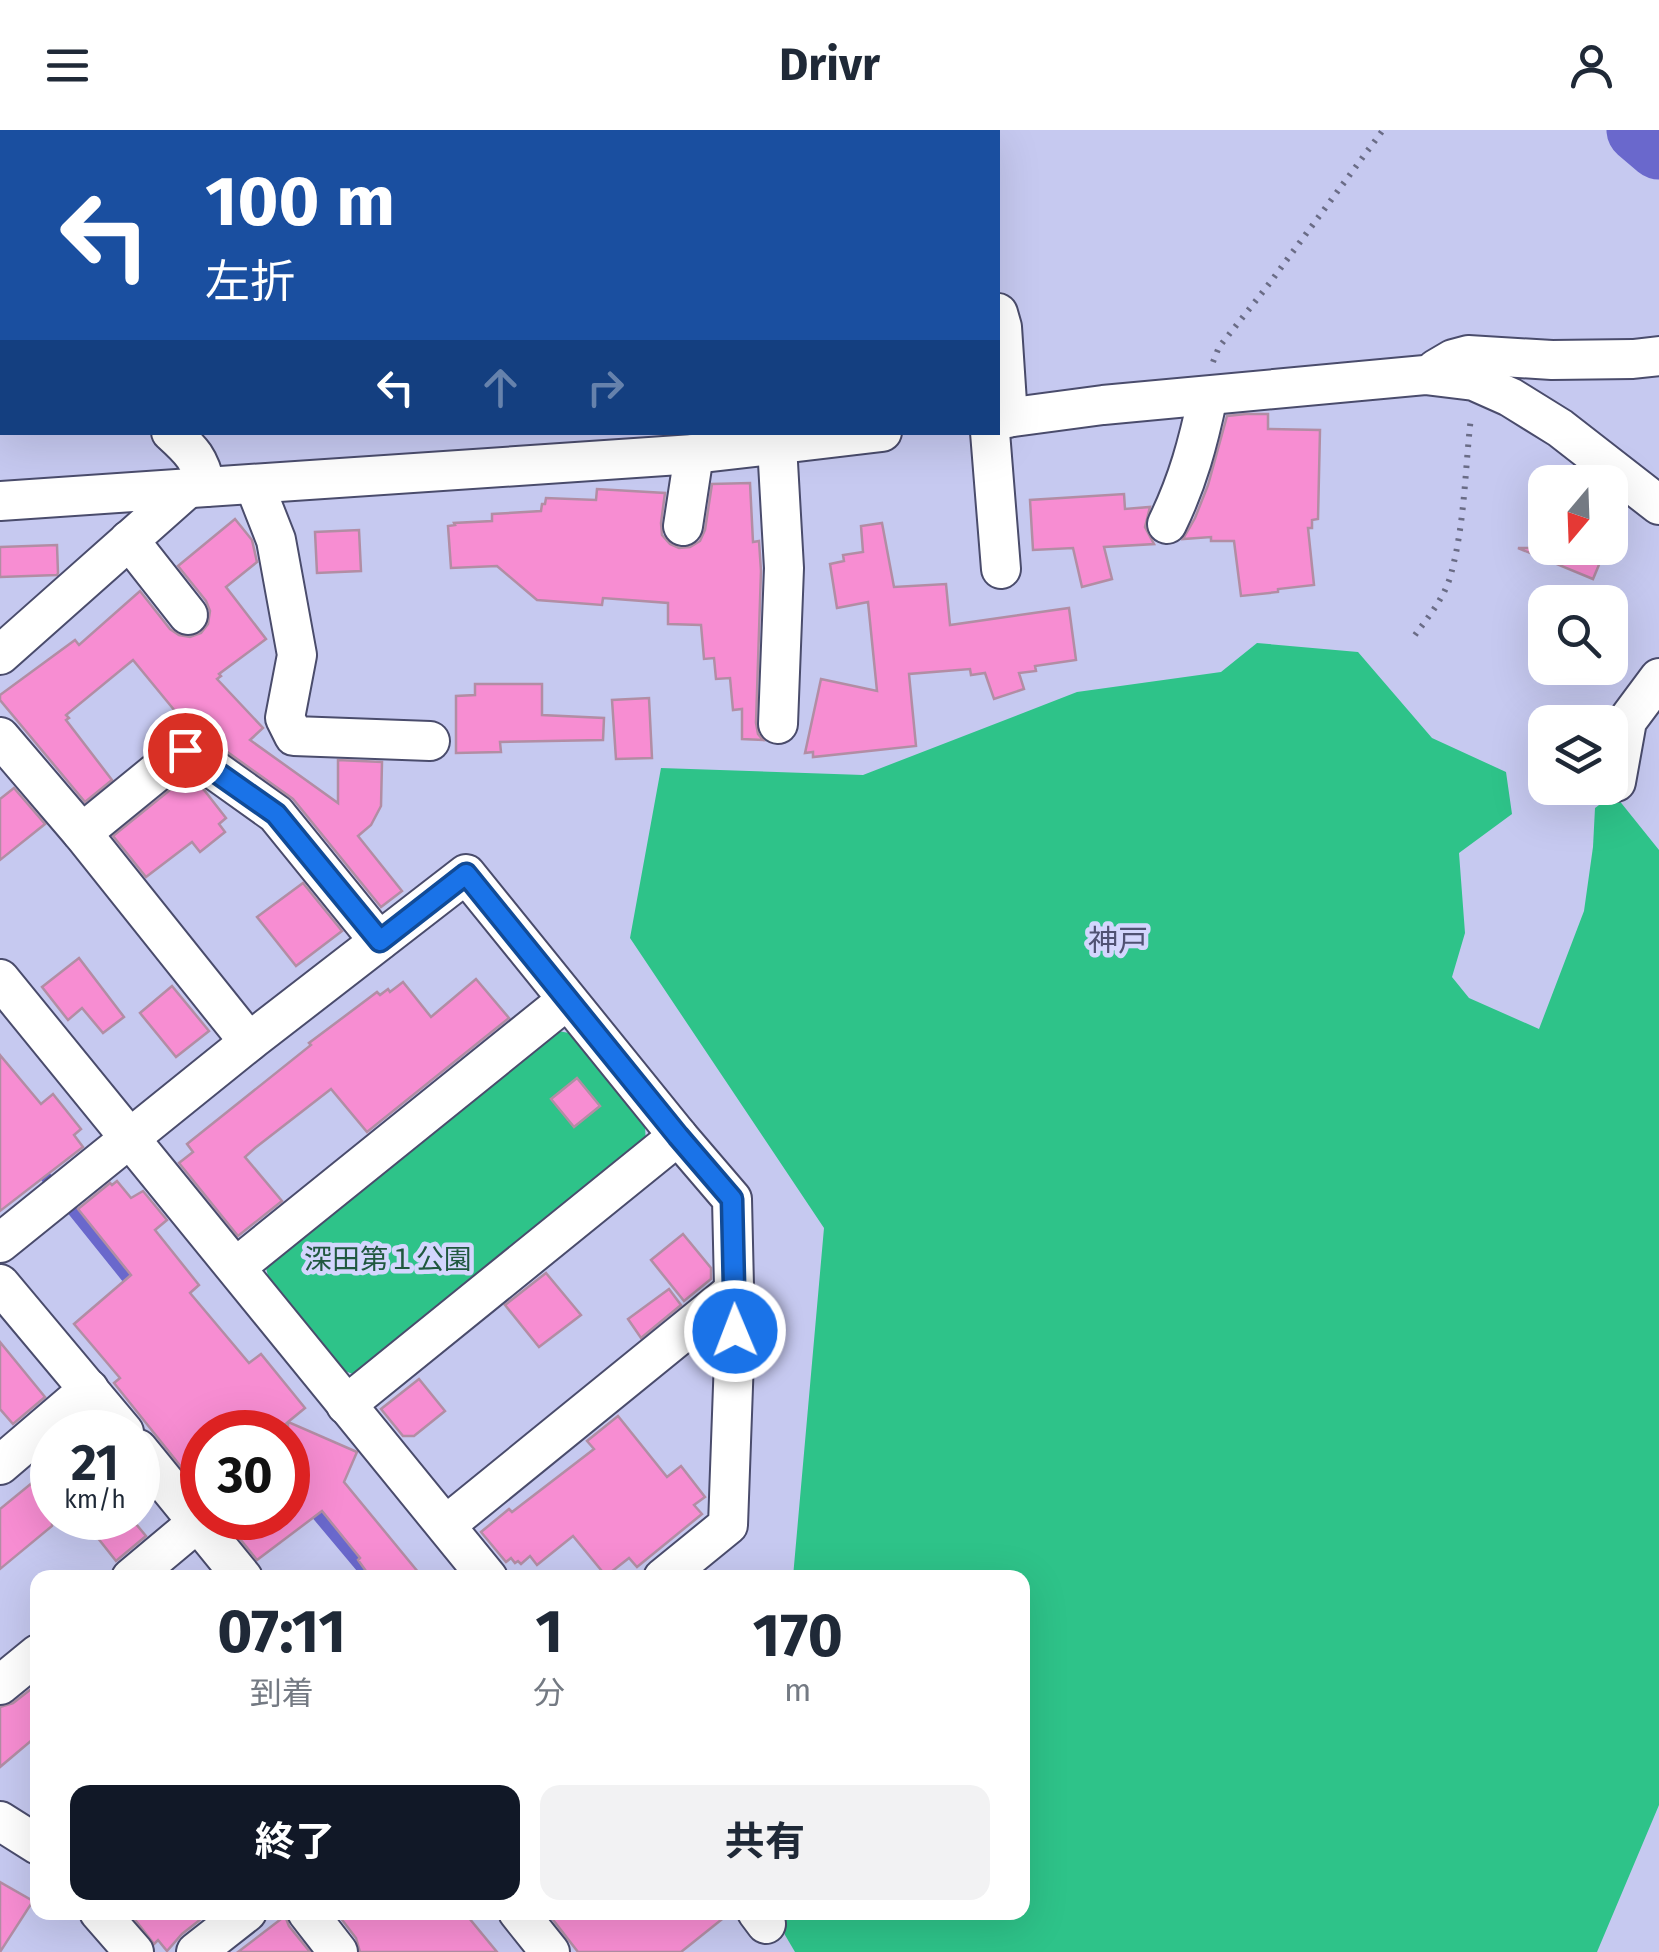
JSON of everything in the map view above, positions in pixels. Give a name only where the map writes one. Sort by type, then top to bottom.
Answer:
[{"type":"street","points":[[1000,320],[1000,391]]},
{"type":"street","points":[[1425,375],[1468,355],[1552,360],[1659,356]]},
{"type":"street","points":[[1000,423],[1103,405],[1425,375],[1474,381],[1510,397],[1560,428],[1659,505]]},
{"type":"street","points":[[1167,524],[1196,455],[1208,396]]},
{"type":"street","points":[[0,655],[129,540],[196,488],[202,466],[174,435]]},
{"type":"street","points":[[0,502],[694,454],[858,435]]},
{"type":"street","points":[[999,435],[1001,569]]},
{"type":"street","points":[[777,445],[784,568],[778,724]]},
{"type":"street","points":[[683,526],[694,454]]},
{"type":"street","points":[[254,484],[276,540],[297,655],[285,718],[294,736],[430,741]]},
{"type":"street","points":[[129,540],[188,615]]},
{"type":"street","points":[[1628,719],[1659,678]]},
{"type":"street","points":[[0,737],[249,1042]]},
{"type":"street","points":[[82,833],[185,750],[276,814],[380,941]]},
{"type":"street","points":[[0,1243],[249,1042],[466,874],[732,1199],[735,1290],[728,1524],[673,1570]]},
{"type":"street","points":[[0,980],[482,1570]]},
{"type":"street","points":[[236,1267],[567,1000]]},
{"type":"street","points":[[346,1405],[678,1136]]},
{"type":"street","points":[[0,1284],[105,1410]]},
{"type":"street","points":[[446,1525],[735,1290]]},
{"type":"street","points":[[0,1464],[88,1390]]},
{"type":"street","points":[[160,1476],[180,1500]]},
{"type":"street","points":[[141,1570],[180,1537]]},
{"type":"street","points":[[213,1540],[237,1570]]},
{"type":"street","points":[[0,1685],[30,1661]]},
{"type":"street","points":[[0,1821],[30,1840]]},
{"type":"street","points":[[106,1920],[134,1952]]},
{"type":"street","points":[[196,1952],[236,1920]]},
{"type":"street","points":[[313,1920],[338,1952]]},
{"type":"street","points":[[524,1920],[550,1952]]},
{"type":"path","points":[[1208,396],[1210,370],[1218,347],[1383,130]]},
{"type":"path","points":[[1415,634],[1436,608],[1451,576],[1474,381]]},
{"type":"green space","points":[[1257,643],[1358,652],[1432,738],[1506,772],[1512,814],[1459,853],[1465,933],[1452,977],[1469,998],[1539,1029],[1584,911],[1595,808],[1623,805],[1659,850],[1659,1805],[1597,1952],[795,1952],[785,1935],[781,1920],[1030,1920],[1030,1570],[794,1570],[824,1228],[630,938],[661,768],[863,775],[1077,692],[1221,672]]},
{"type":"green space","name":"深田第１公園","points":[[553,1030],[569,1033],[645,1126],[646,1144],[361,1377],[342,1370],[268,1276],[265,1264]]},
{"type":"building","points":[[1268,414],[1268,429],[1320,430],[1318,519],[1312,520],[1312,528],[1308,528],[1314,585],[1241,596],[1234,541],[1211,541],[1211,537],[1183,539],[1208,485],[1227,416]]},
{"type":"building","points":[[750,483],[753,542],[759,541],[761,571],[756,723],[763,740],[742,739],[742,709],[733,710],[730,678],[716,679],[714,658],[704,659],[701,625],[668,624],[668,603],[603,598],[602,605],[537,600],[497,566],[451,568],[448,526],[492,521],[492,514],[541,511],[546,498],[596,500],[597,489],[665,493],[662,535],[679,548],[690,547],[700,541],[705,530],[712,484]]},
{"type":"building","points":[[1124,494],[1125,509],[1150,507],[1145,527],[1154,544],[1104,547],[1112,579],[1082,587],[1073,548],[1033,550],[1030,500]]},
{"type":"building","points":[[235,519],[252,540],[257,562],[226,587],[266,639],[217,679],[263,728],[250,740],[338,803],[338,760],[382,762],[381,806],[371,825],[358,836],[402,891],[381,907],[293,799],[189,728],[133,660],[66,715],[112,780],[85,802],[0,700],[0,695],[75,640],[79,645],[140,591],[170,629],[190,637],[201,633],[208,624],[210,611],[178,566]]},
{"type":"building","points":[[882,523],[894,587],[946,584],[950,625],[1069,608],[1076,660],[1035,666],[1036,671],[1019,673],[1024,689],[994,699],[985,673],[971,675],[970,669],[909,674],[916,746],[813,757],[813,752],[805,753],[821,679],[877,691],[868,602],[837,608],[830,564],[844,561],[843,555],[863,552],[861,526]]},
{"type":"building","points":[[359,530],[361,571],[317,573],[315,532]]},
{"type":"building","points":[[57,545],[57,575],[0,577],[0,547]]},
{"type":"building","points":[[1559,565],[1599,565],[1593,579]]},
{"type":"building","points":[[475,684],[542,684],[542,715],[604,718],[603,740],[500,742],[501,752],[456,753],[456,696],[475,695]]},
{"type":"building","points":[[649,698],[652,758],[616,759],[612,700]]},
{"type":"building","points":[[186,777],[204,790],[226,818],[219,824],[225,832],[200,852],[192,842],[146,877],[113,836]]},
{"type":"building","points":[[14,788],[45,824],[0,860],[0,799]]},
{"type":"building","points":[[303,883],[342,931],[296,966],[257,917]]},
{"type":"building","points":[[79,958],[124,1017],[103,1033],[82,1008],[68,1020],[42,987]]},
{"type":"building","points":[[476,979],[509,1018],[367,1132],[331,1089],[255,1148],[245,1157],[282,1201],[238,1236],[179,1163],[193,1152],[187,1144],[377,992],[390,992],[403,982],[431,1017]]},
{"type":"building","points":[[172,986],[209,1031],[176,1057],[140,1013]]},
{"type":"building","points":[[0,1055],[41,1104],[53,1094],[81,1129],[74,1135],[83,1147],[0,1211]]},
{"type":"building","points":[[577,1078],[600,1106],[574,1127],[551,1099]]},
{"type":"building","points":[[117,1181],[131,1198],[143,1191],[167,1220],[155,1230],[199,1285],[190,1293],[249,1363],[261,1354],[305,1408],[180,1410],[180,1466],[160,1440],[160,1410],[136,1410],[114,1383],[120,1378],[74,1324],[131,1275],[78,1209]]},
{"type":"building","points":[[683,1234],[711,1268],[711,1279],[684,1301],[651,1260]]},
{"type":"building","points":[[546,1273],[581,1315],[539,1347],[505,1305]]},
{"type":"building","points":[[669,1289],[681,1305],[641,1338],[628,1319]]},
{"type":"building","points":[[0,1342],[45,1397],[13,1424],[0,1409]]},
{"type":"building","points":[[419,1379],[445,1411],[414,1436],[403,1436],[381,1409]]},
{"type":"building","points":[[618,1416],[667,1477],[681,1466],[705,1497],[694,1505],[702,1514],[637,1567],[629,1558],[614,1570],[601,1570],[573,1536],[537,1565],[530,1556],[521,1564],[511,1558],[506,1562],[481,1532],[594,1449],[587,1441]]},
{"type":"building","points":[[310,1432],[357,1452],[344,1482],[416,1570],[365,1570],[322,1511],[310,1520]]},
{"type":"building","points":[[30,1485],[30,1540],[35,1540],[0,1569],[0,1509]]},
{"type":"building","points":[[99,1540],[141,1540],[116,1561]]},
{"type":"building","points":[[241,1540],[284,1540],[257,1560]]},
{"type":"building","points":[[30,1690],[30,1742],[0,1767],[0,1707]]},
{"type":"building","points":[[0,1882],[30,1899],[30,1906],[0,1952]]},
{"type":"building","points":[[135,1920],[200,1920],[167,1951],[158,1940],[154,1944]]},
{"type":"building","points":[[280,1920],[287,1920],[310,1952],[238,1952]]},
{"type":"building","points":[[342,1920],[471,1920],[497,1952],[360,1952],[356,1938]]},
{"type":"building","points":[[553,1920],[721,1920],[681,1952],[578,1952]]},
{"type":"waterway","points":[[1639,130],[1659,147]]},
{"type":"waterway","points":[[37,1166],[135,1288]]},
{"type":"waterway","points":[[310,1506],[363,1570]]},
{"type":"district","name":"神戸","points":[[1118,941]]},
{"type":"route","points":[[185,750],[276,814],[380,941],[466,874],[732,1199],[735,1331]]}]
